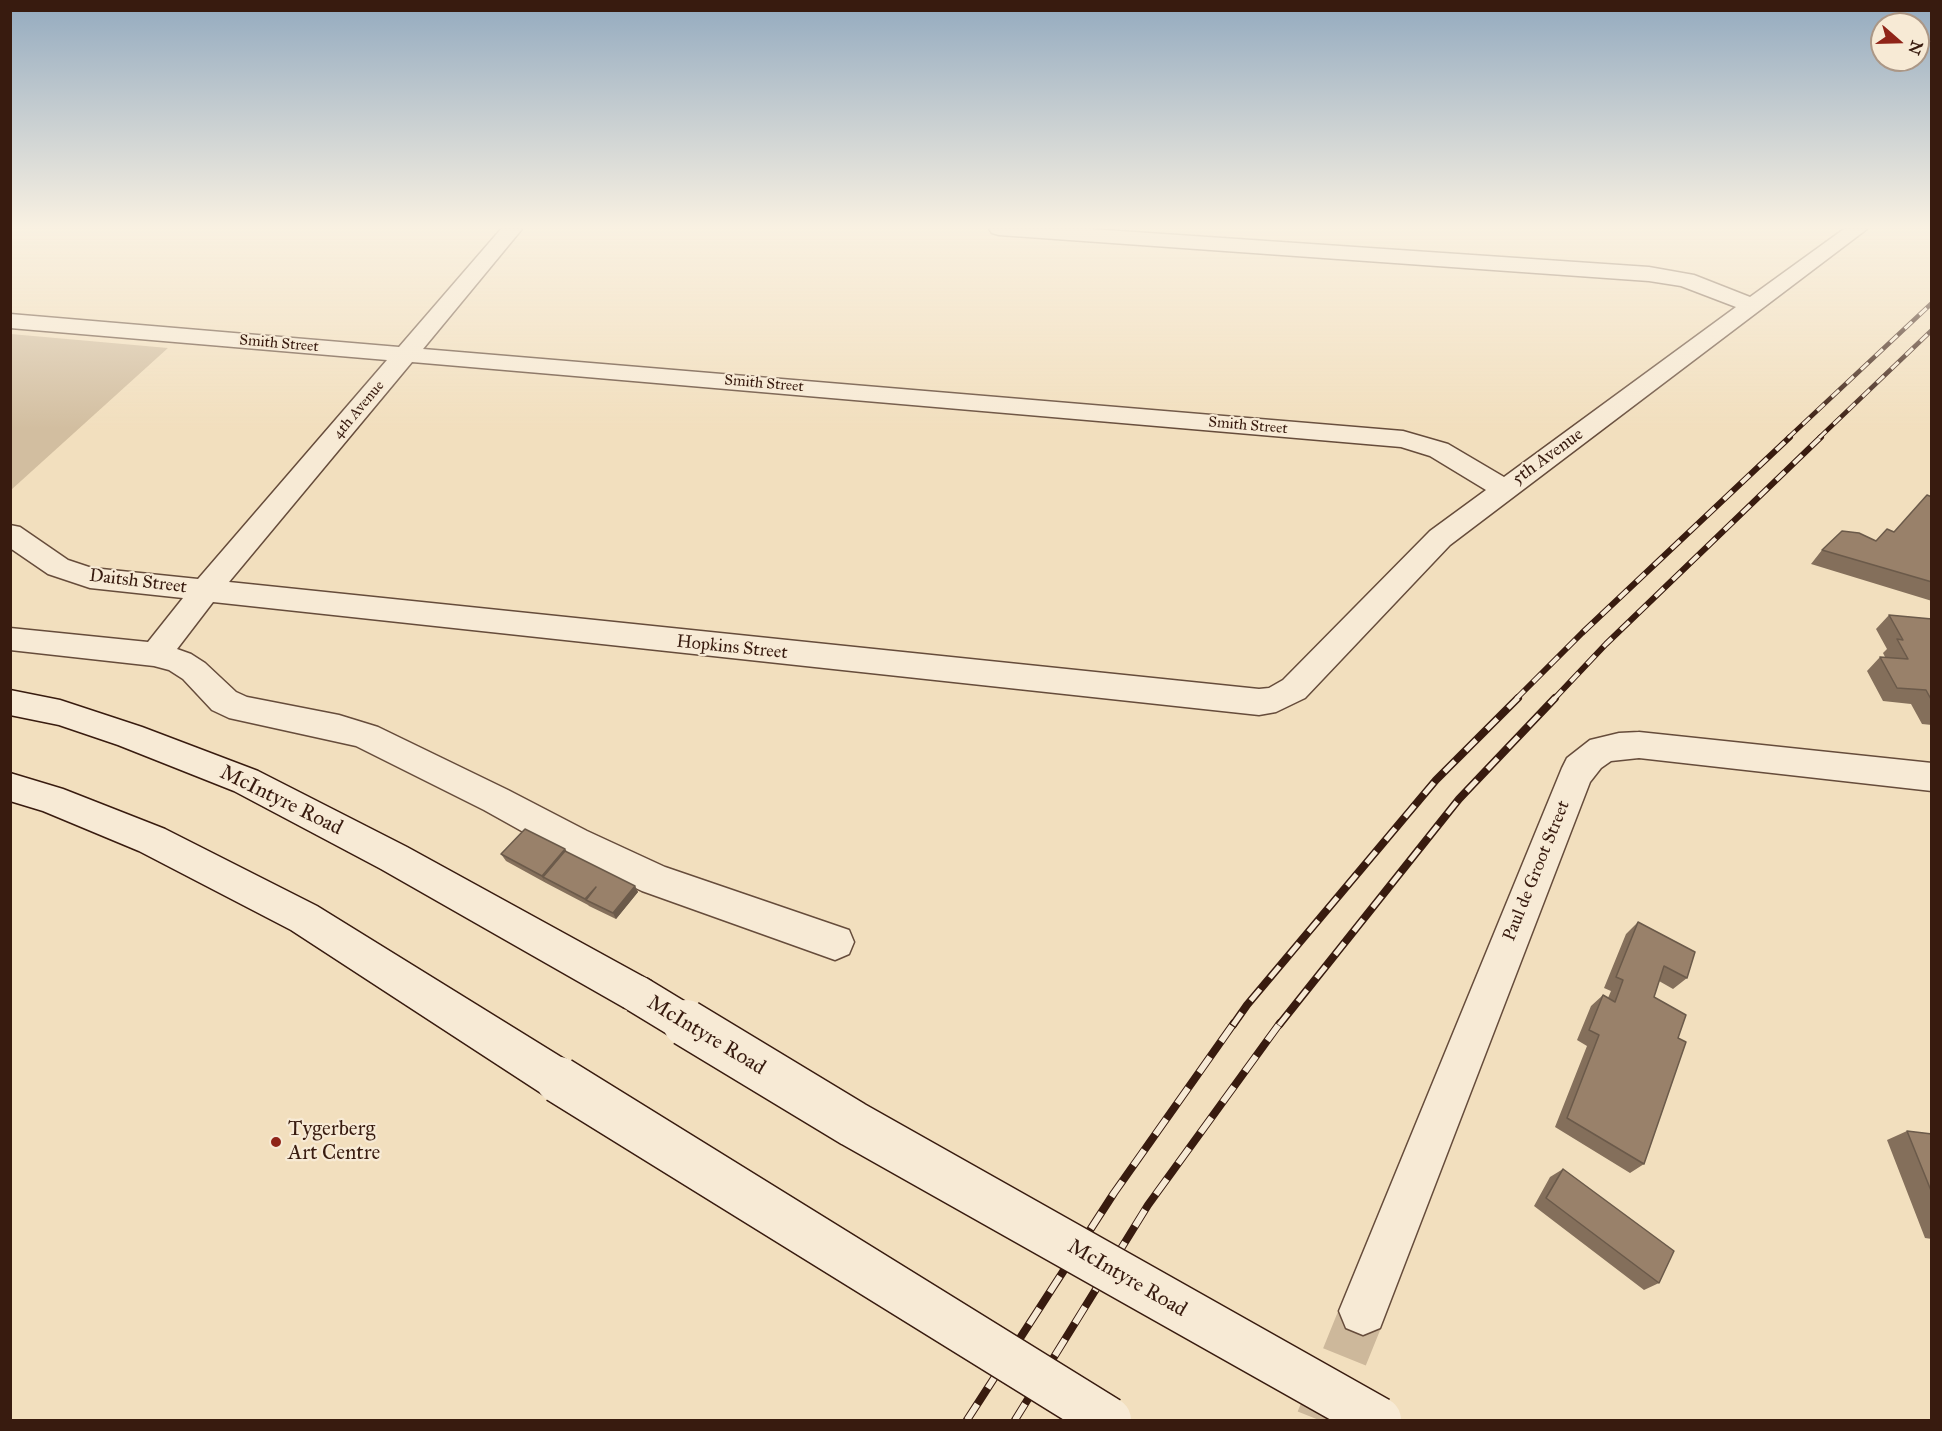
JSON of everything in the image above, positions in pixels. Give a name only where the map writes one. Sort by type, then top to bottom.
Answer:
[{"type":"street","name":"4th Avenue","points":[[156,654],[205,591],[455,296]]},
{"type":"street","points":[[1727,296],[1753,306]]},
{"type":"street","name":"5th Avenue","points":[[1259,702],[1276,699],[1294,689],[1440,538],[1767,296]]},
{"type":"street","name":"Smith Street","points":[[10,321],[1403,439],[1439,450],[1505,489]]},
{"type":"street","name":"Daitsh Street","points":[[10,534],[58,567],[72,573],[90,578],[205,591]]},
{"type":"street","name":"Hopkins Street","points":[[205,591],[1259,702]]},
{"type":"street","points":[[10,639],[156,654],[180,662],[194,671],[224,701],[241,709],[339,728],[366,736],[574,842],[655,880],[835,942]]},
{"type":"street","name":"McIntyre Road","points":[[10,702],[60,713],[120,733],[246,781],[394,858],[637,994],[853,1124],[1378,1420]]},
{"type":"street","name":"Paul de Groot Street","points":[[1363,1311],[1573,782],[1579,768],[1589,758],[1611,748],[1639,745],[1932,777]]},
{"type":"street","points":[[10,787],[51,800],[152,840],[304,918],[559,1080],[1108,1420]]},
{"type":"shaded area","points":[[11,334],[168,348],[11,490]]},
{"type":"building","points":[[1927,495],[1932,497],[1932,582],[1822,550],[1842,531],[1859,533],[1876,541],[1887,529],[1894,532]]},
{"type":"building","points":[[1889,615],[1932,619],[1932,701],[1926,690],[1897,688],[1880,657],[1908,659],[1897,639],[1903,640]]},
{"type":"building","points":[[525,829],[565,849],[542,876],[501,854]]},
{"type":"building","points":[[565,851],[635,886],[613,913],[586,900],[596,887],[585,899],[543,877]]},
{"type":"building","points":[[1638,922],[1695,952],[1687,978],[1664,966],[1654,997],[1686,1015],[1678,1038],[1686,1042],[1644,1164],[1567,1118],[1599,1035],[1589,1030],[1603,995],[1615,1002],[1623,980],[1616,977]]},
{"type":"building","points":[[1907,1131],[1932,1134],[1932,1193]]},
{"type":"building","points":[[1563,1169],[1674,1251],[1659,1283],[1546,1198]]},
{"type":"tunnel","points":[[1319,1420],[1363,1311]]},
{"type":"railway","points":[[1788,438],[1932,303]]},
{"type":"railway","points":[[1819,438],[1932,330]]},
{"type":"railway","points":[[1516,699],[1582,633],[1790,437]]},
{"type":"railway","points":[[1554,699],[1606,644],[1821,437]]},
{"type":"railway","points":[[1233,1025],[1247,1005],[1436,780],[1518,698]]},
{"type":"railway","points":[[1279,1025],[1459,799],[1555,698]]},
{"type":"railway","points":[[967,1420],[1114,1193],[1234,1023]]},
{"type":"railway","points":[[1015,1420],[1148,1205],[1280,1023]]},
{"type":"place","name":"Tygerberg Art Centre","points":[[276,1142]]}]
